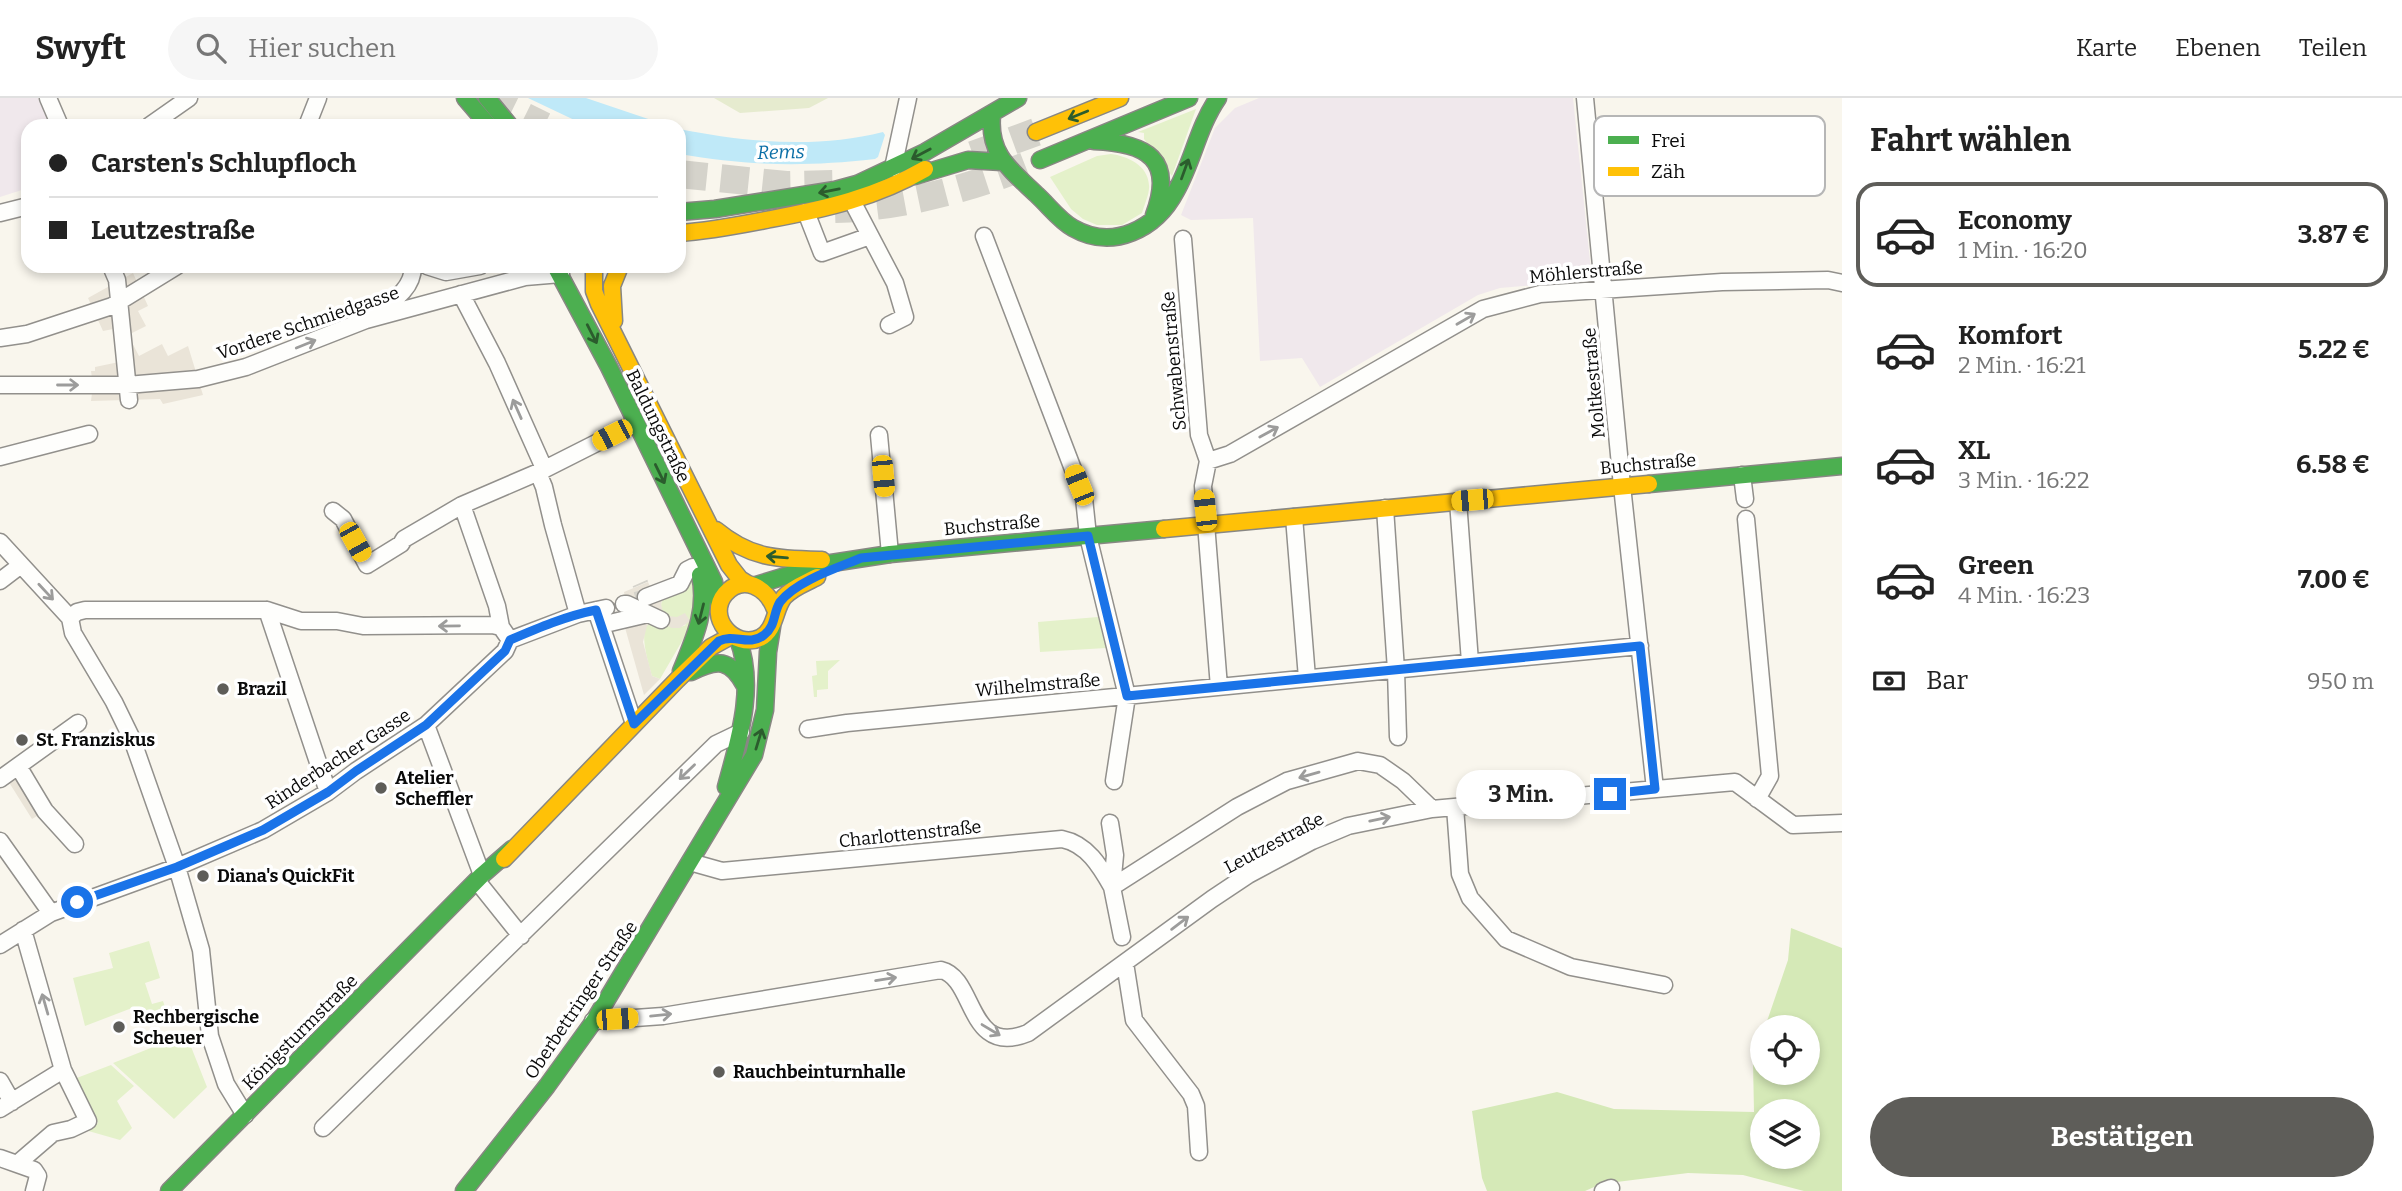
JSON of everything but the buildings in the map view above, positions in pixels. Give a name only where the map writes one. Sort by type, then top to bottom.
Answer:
[{"type":"main road","points":[[464,98],[483,119]]},
{"type":"main road","points":[[487,98],[504,119]]},
{"type":"main road","points":[[686,211],[835,190],[857,184],[893,168],[994,114],[1018,98]]},
{"type":"main road","points":[[1036,132],[1120,98]]},
{"type":"main road","points":[[1040,160],[1189,98]]},
{"type":"main road","points":[[994,114],[990,124],[992,142],[1002,162],[1070,226],[1094,237],[1128,236],[1149,225],[1170,203],[1178,189],[1198,131],[1217,98]]},
{"type":"main road","points":[[994,114],[1007,130]]},
{"type":"main road","points":[[915,176],[964,142],[994,114]]},
{"type":"main road","points":[[1087,141],[1129,143],[1140,147],[1156,162],[1162,182],[1156,210],[1149,225]]},
{"type":"main road","points":[[686,234],[852,201],[915,176],[968,160],[1002,162]]},
{"type":"main road","points":[[1023,161],[1042,198]]},
{"type":"main road","name":"Baldungstraße","points":[[560,273],[714,582],[719,610]]},
{"type":"main road","name":"Baldungstraße","points":[[594,273],[594,291],[733,573],[752,585]]},
{"type":"main road","points":[[616,273],[611,289],[619,344]]},
{"type":"main road","name":"Buchstraße","points":[[752,585],[816,567],[890,554],[1842,466]]},
{"type":"main road","points":[[710,524],[737,548],[753,554],[768,557],[853,559]]},
{"type":"main road","points":[[677,680],[701,618],[704,595],[684,525]]},
{"type":"main road","name":"Buchstraße","points":[[775,609],[793,590],[853,559]]},
{"type":"main road","points":[[752,585],[769,594],[775,609],[772,627],[757,639],[735,638],[721,623],[719,610],[722,598],[733,587],[752,585]]},
{"type":"main road","name":"Königsturmstraße","points":[[677,680],[713,629],[719,610]]},
{"type":"main road","name":"Oberbettringer Straße","points":[[464,1191],[550,1083],[593,1021],[754,755],[762,731],[767,694],[766,654],[772,627]]},
{"type":"main road","name":"Königsturmstraße","points":[[169,1191],[481,881],[677,680],[719,641],[735,638]]},
{"type":"main road","name":"Oberbettringer Straße","points":[[714,820],[741,732],[746,656],[735,638]]},
{"type":"main road","points":[[677,680],[702,666],[720,662],[738,671],[745,686]]},
{"type":"street","points":[[48,98],[57,119]]},
{"type":"street","points":[[164,119],[189,98]]},
{"type":"street","points":[[310,119],[318,98]]},
{"type":"street","points":[[893,168],[908,98]]},
{"type":"street","name":"Moltkestraße","points":[[1585,98],[1594,188]]},
{"type":"street","name":"Moltkestraße","points":[[1595,196],[1622,486],[1655,789]]},
{"type":"street","points":[[852,201],[895,283],[905,317],[889,325]]},
{"type":"street","points":[[0,212],[21,208]]},
{"type":"street","points":[[806,212],[822,253],[870,236]]},
{"type":"street","points":[[984,236],[1084,498],[1088,536],[1127,696],[1114,781]]},
{"type":"street","name":"Schwabenstraße","points":[[1184,239],[1199,435],[1208,461],[1203,486],[1219,687]]},
{"type":"street","points":[[114,273],[135,392]]},
{"type":"street","points":[[0,338],[68,323],[119,302],[166,273]]},
{"type":"street","points":[[366,320],[406,289],[411,282],[412,273]]},
{"type":"street","name":"Vordere Schmiedgasse","points":[[461,294],[483,280],[508,273]]},
{"type":"street","name":"Vordere Schmiedgasse","points":[[0,385],[135,392],[198,379],[246,367],[366,320],[542,273]]},
{"type":"street","name":"Möhlerstraße","points":[[1208,461],[1230,454],[1483,309],[1532,295],[1722,282],[1828,280],[1842,283]]},
{"type":"street","name":"Vordere Schmiedgasse","points":[[406,289],[417,307]]},
{"type":"street","points":[[461,294],[501,373],[543,466],[539,475],[578,614]]},
{"type":"street","points":[[334,513],[343,519],[368,565],[401,544],[404,539],[462,505],[541,471],[635,423]]},
{"type":"street","points":[[0,457],[89,434]]},
{"type":"street","points":[[879,435],[890,554]]},
{"type":"street","points":[[1742,475],[1745,499]]},
{"type":"street","points":[[1458,501],[1470,663]]},
{"type":"street","points":[[462,505],[505,633]]},
{"type":"street","points":[[1385,508],[1398,737]]},
{"type":"street","points":[[1294,516],[1307,678]]},
{"type":"street","points":[[1746,519],[1770,776],[1757,799]]},
{"type":"street","points":[[0,542],[70,618],[73,632],[114,702],[132,739],[177,867],[201,950],[210,1036],[226,1084],[244,1115]]},
{"type":"street","points":[[0,581],[21,565]]},
{"type":"street","points":[[655,617],[650,595],[680,584],[687,570],[693,567]]},
{"type":"street","points":[[624,604],[655,617]]},
{"type":"street","points":[[70,618],[85,610],[267,610],[301,621],[337,621],[363,626],[492,625],[505,633]]},
{"type":"street","points":[[267,610],[328,792]]},
{"type":"street","name":"Rinderbacher Gasse","points":[[0,945],[51,913],[177,867],[263,830],[328,792],[426,725],[505,651],[505,633],[578,614],[655,617]]},
{"type":"street","points":[[601,615],[634,724]]},
{"type":"street","name":"Wilhelmstraße","points":[[808,729],[823,725],[1640,646]]},
{"type":"street","points":[[0,779],[78,723]]},
{"type":"street","points":[[426,725],[481,881],[521,936]]},
{"type":"street","points":[[323,1128],[716,744],[741,732]]},
{"type":"street","points":[[1112,887],[1237,807],[1277,786],[1358,761],[1380,765],[1403,781],[1432,809]]},
{"type":"street","points":[[22,763],[45,811],[75,844]]},
{"type":"street","name":"Leutzestraße","points":[[593,1021],[663,1016],[941,970],[953,976],[982,1026],[992,1034],[1017,1038],[1028,1033],[1212,899],[1268,864],[1348,826],[1432,809],[1735,782],[1793,825],[1842,823]]},
{"type":"street","points":[[1455,807],[1460,874],[1470,898],[1506,939],[1571,967],[1664,985]]},
{"type":"street","points":[[1110,824],[1115,855],[1112,887],[1122,937]]},
{"type":"street","name":"Charlottenstraße","points":[[690,862],[722,871],[1062,839],[1075,841],[1083,847],[1112,887]]},
{"type":"street","points":[[0,841],[51,913]]},
{"type":"street","points":[[17,1164],[53,1133],[88,1121],[63,1070],[23,930]]},
{"type":"street","points":[[1125,963],[1134,1020],[1191,1094],[1196,1106],[1199,1152]]},
{"type":"street","points":[[0,1081],[6,1106],[63,1070]]},
{"type":"street","points":[[0,1158],[34,1170],[38,1176],[34,1191]]},
{"type":"shaded area","points":[[0,98],[38,98],[47,119],[21,119],[21,190],[0,197]]},
{"type":"shaded area","points":[[1259,98],[1573,98],[1592,280],[1500,288],[1478,295],[1320,387],[1302,358],[1260,361],[1253,218],[1191,220],[1181,215],[1215,128],[1235,108]]},
{"type":"shaded area","points":[[133,273],[148,306],[138,311],[146,326],[128,335],[139,356],[162,344],[168,356],[188,346],[203,395],[163,404],[160,399],[91,401],[91,371],[95,371],[95,367],[119,362],[113,329],[103,331],[88,298]]},
{"type":"shaded area","points":[[648,582],[652,591],[663,597],[663,612],[677,617],[685,613],[690,621],[680,628],[672,628],[658,622],[647,626],[643,642],[652,676],[660,679],[644,695],[622,617],[629,615],[624,592]]},
{"type":"shaded area","points":[[27,760],[51,808],[32,819],[5,776]]},
{"type":"green space","points":[[714,98],[828,98],[809,108],[740,113]]},
{"type":"green space","points":[[1196,109],[1172,176],[1144,139],[1144,133],[1138,132]]},
{"type":"green space","points":[[1111,154],[1130,159],[1141,167],[1148,178],[1149,192],[1142,213],[1122,225],[1097,225],[1083,219],[1071,209],[1050,177],[1097,156]]},
{"type":"green space","points":[[689,571],[697,580],[692,624],[660,679],[652,676],[644,633],[651,622],[676,627],[686,625],[667,615],[661,605],[663,598]]},
{"type":"green space","points":[[1098,617],[1106,648],[1040,652],[1038,622]]},
{"type":"green space","points":[[840,660],[828,671],[828,689],[817,690],[817,697],[814,697],[812,676],[817,675],[816,661]]},
{"type":"green space","points":[[1791,928],[1842,948],[1842,1191],[1804,1191],[1743,1175],[1688,1173],[1601,1184],[1585,1191],[1487,1191],[1482,1178],[1472,1111],[1557,1092],[1614,1109],[1750,1112],[1750,1169],[1820,1169],[1820,1099],[1754,1099],[1753,1085],[1820,1085],[1820,1015],[1769,1015],[1788,960]]},
{"type":"green space","points":[[149,941],[160,978],[145,983],[152,1004],[163,1001],[165,1007],[136,1018],[132,1008],[85,1026],[73,978],[113,968],[109,953]]},
{"type":"green space","points":[[186,1034],[207,1087],[174,1119],[113,1063]]},
{"type":"green space","points":[[111,1065],[134,1086],[117,1101],[132,1128],[120,1140],[85,1130],[98,1123],[74,1079]]},
{"type":"water","points":[[528,98],[586,98],[648,119],[572,119]]},
{"type":"water","name":"Rems","points":[[686,130],[781,142],[832,141],[883,132],[885,135],[875,159],[777,164],[686,155]]},
{"type":"tunnel","points":[[487,98],[530,119]]},
{"type":"tunnel","points":[[973,155],[1036,132]]},
{"type":"tunnel","points":[[835,209],[936,195],[1033,163]]},
{"type":"tunnel","points":[[686,175],[786,185],[838,184]]},
{"type":"tunnel","points":[[636,600],[646,597],[640,583]]},
{"type":"traffic: fast","points":[[465,98],[483,119]]},
{"type":"traffic: fast","points":[[487,98],[504,119]]},
{"type":"traffic: fast","points":[[686,211],[835,190],[857,184],[925,152],[1018,98]]},
{"type":"traffic: fast","points":[[1040,160],[1189,98]]},
{"type":"traffic: fast","points":[[992,115],[992,129],[998,151],[1018,178],[1073,228],[1088,235],[1118,236],[1145,225],[1167,204],[1182,180],[1205,121],[1218,98]]},
{"type":"traffic: fast","points":[[1094,141],[1129,146],[1152,158],[1161,180],[1160,196],[1154,215]]},
{"type":"traffic: fast","points":[[915,176],[968,160],[1002,162]]},
{"type":"traffic: fast","points":[[559,273],[609,367],[714,582],[719,605]]},
{"type":"traffic: fast","points":[[1649,484],[1842,466]]},
{"type":"traffic: fast","points":[[756,585],[825,564],[890,554],[1164,529]]},
{"type":"traffic: fast","points":[[681,671],[701,612],[700,575]]},
{"type":"traffic: fast","points":[[464,1191],[547,1086],[594,1021],[754,755],[765,710],[772,627]]},
{"type":"traffic: fast","points":[[726,787],[740,732],[746,694],[746,676],[738,639]]},
{"type":"traffic: fast","points":[[691,672],[708,665],[722,664],[734,670],[745,686]]},
{"type":"traffic: fast","points":[[169,1191],[482,875],[512,849]]},
{"type":"traffic: slow","points":[[1036,132],[1120,98]]},
{"type":"traffic: slow","points":[[686,232],[736,226],[831,206],[888,187],[925,169]]},
{"type":"traffic: slow","points":[[594,273],[594,291],[599,304],[729,565],[740,579],[748,584]]},
{"type":"traffic: slow","points":[[614,321],[612,286],[617,273]]},
{"type":"traffic: slow","points":[[1164,529],[1649,484]]},
{"type":"traffic: slow","points":[[716,530],[741,547],[766,556],[822,560]]},
{"type":"traffic: slow","points":[[775,609],[760,589],[747,584],[732,588],[725,594],[719,612],[721,621],[732,635],[750,640],[760,638],[772,625],[784,597],[817,577]]},
{"type":"traffic: slow","points":[[504,859],[677,680],[711,647],[731,636]]},
{"type":"place","name":"Brazil","points":[[223,689]]},
{"type":"place","name":"St. Franziskus","points":[[22,740]]},
{"type":"place","name":"Atelier Scheffler","points":[[381,788]]},
{"type":"place","name":"Diana's QuickFit","points":[[203,876]]},
{"type":"place","name":"Rechbergische Scheuer","points":[[119,1027]]},
{"type":"place","name":"Rauchbeinturnhalle","points":[[719,1072]]},
{"type":"route","points":[[77,902],[177,867],[263,830],[328,792],[426,725],[505,651],[510,640],[539,628],[596,610],[634,724],[719,641],[731,636],[748,641],[757,639],[772,627],[775,609],[787,594],[861,558],[1088,536],[1127,696],[1640,646],[1655,789],[1610,794]]}]
